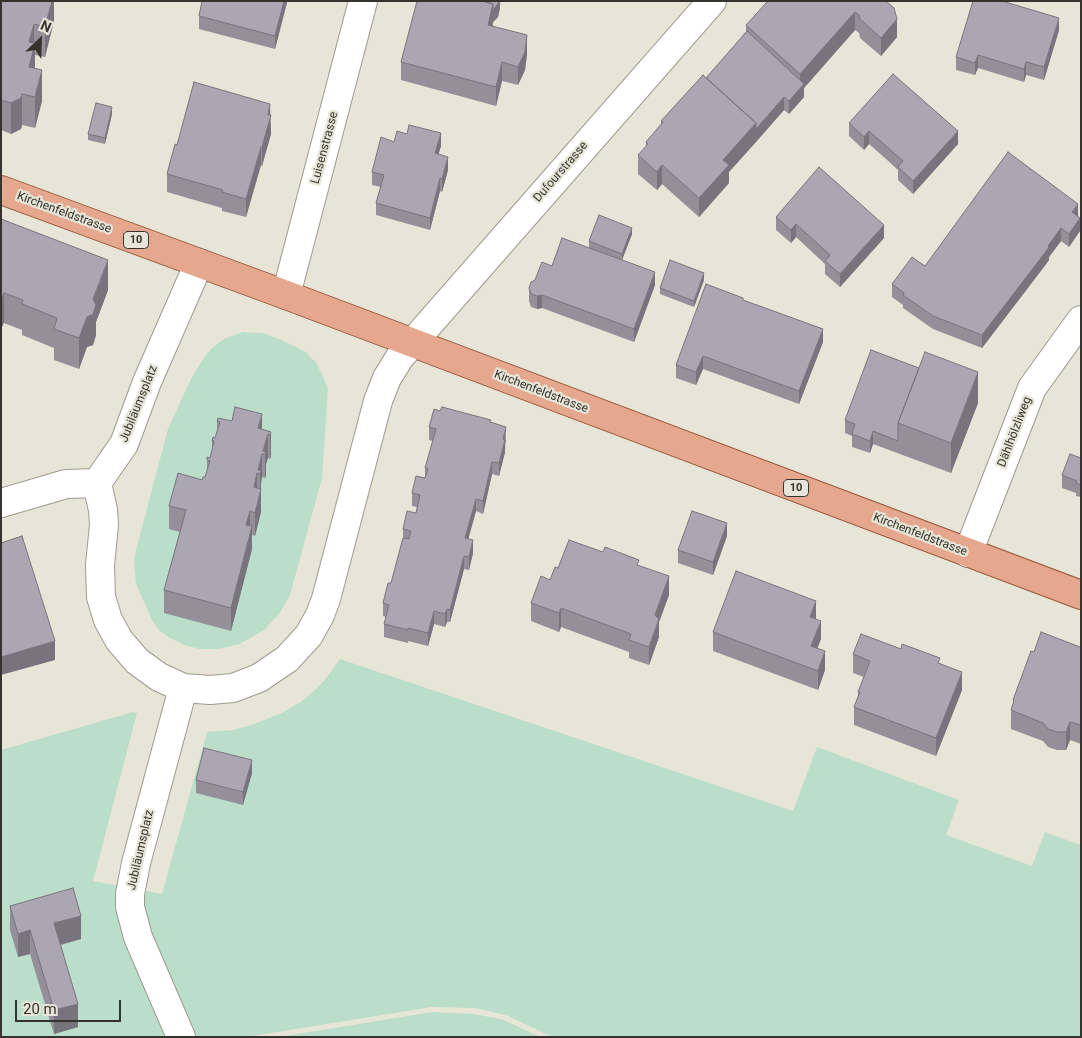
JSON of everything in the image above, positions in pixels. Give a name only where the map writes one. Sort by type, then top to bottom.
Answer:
[{"type":"main road","name":"Kirchenfeldstrasse","points":[[1,190],[286,295],[968,554],[1081,595]]},
{"type":"street","name":"Luisenstrasse","points":[[286,295],[364,1]]},
{"type":"street","name":"Dufourstrasse","points":[[411,342],[712,1]]},
{"type":"street","name":"Jubiläumsplatz","points":[[97,483],[124,444],[147,382],[199,263]]},
{"type":"street","name":"Dählhölzliweg","points":[[968,554],[1032,388],[1081,320]]},
{"type":"street","points":[[1,503],[66,484],[97,483],[103,510],[104,526],[100,565],[101,597],[108,620],[119,640],[137,661],[159,677],[183,688],[226,689],[251,682],[267,674],[287,659],[301,645],[315,626],[326,599],[378,402],[392,369],[411,342]]},
{"type":"street","name":"Jubiläumsplatz","points":[[181,1037],[138,937],[130,907],[130,894],[136,863],[183,688]]},
{"type":"green space","points":[[243,332],[262,333],[282,340],[306,352],[317,364],[328,388],[322,478],[290,595],[279,614],[264,630],[239,644],[218,649],[200,649],[184,645],[170,638],[160,631],[153,622],[136,584],[134,560],[168,429],[191,379],[212,348],[224,339]]},
{"type":"green space","points":[[340,659],[793,811],[817,747],[959,800],[946,835],[1032,866],[1045,832],[1081,845],[1081,1037],[552,1037],[506,1015],[475,1008],[432,1007],[246,1037],[1,1037],[1,750],[133,712],[137,713],[93,881],[162,894],[207,732],[234,730],[282,713],[301,702],[314,691]]},
{"type":"green space","points":[[432,1012],[474,1014],[504,1020],[540,1037],[279,1037]]},
{"type":"building","points":[[1,1],[52,1],[45,27],[34,24],[29,42],[35,43],[29,67],[42,70],[35,97],[22,94],[21,98],[11,103],[1,100]]},
{"type":"building","points":[[202,1],[284,1],[275,36],[199,16]]},
{"type":"building","points":[[417,1],[482,1],[493,4],[488,25],[527,35],[525,52],[518,67],[502,62],[496,87],[401,62]]},
{"type":"building","points":[[482,1],[499,1],[493,10],[493,4]]},
{"type":"building","points":[[768,1],[886,1],[894,8],[897,19],[881,38],[855,12],[800,74],[746,25]]},
{"type":"building","points":[[973,1],[1002,1],[1059,18],[1044,67],[1026,62],[1024,69],[978,55],[975,63],[956,57]]},
{"type":"building","points":[[747,31],[804,84],[789,101],[784,97],[756,129],[756,123],[706,78]]},
{"type":"building","points":[[893,74],[958,131],[913,181],[898,167],[903,161],[869,131],[864,137],[849,123]]},
{"type":"building","points":[[703,75],[756,123],[723,160],[729,165],[699,198],[662,165],[657,172],[638,155],[663,122],[661,121]]},
{"type":"building","points":[[194,82],[270,104],[268,115],[271,115],[246,199],[222,192],[223,190],[167,174]]},
{"type":"building","points":[[96,103],[112,107],[105,138],[88,134]]},
{"type":"building","points":[[409,125],[441,133],[435,153],[448,157],[442,179],[440,178],[430,218],[376,203],[384,175],[372,172],[381,137],[394,142],[397,131],[407,134]]},
{"type":"building","points":[[1008,152],[1078,204],[1072,212],[1080,218],[1069,234],[1061,228],[1044,254],[982,335],[933,316],[903,295],[904,293],[892,284],[912,257],[925,266]]},
{"type":"building","points":[[819,167],[884,225],[840,274],[825,261],[830,255],[796,224],[791,230],[776,217]]},
{"type":"building","points":[[599,215],[632,228],[622,254],[589,241]]},
{"type":"building","points":[[1,219],[108,260],[93,299],[96,305],[93,314],[87,317],[79,338],[54,329],[57,318],[22,304],[23,300],[4,293],[1,299]]},
{"type":"building","points":[[562,238],[655,272],[634,329],[542,295],[531,294],[529,288],[531,282],[535,280],[542,262],[552,266]]},
{"type":"building","points":[[670,260],[704,273],[694,301],[660,288]]},
{"type":"building","points":[[706,284],[743,298],[743,300],[823,329],[799,391],[703,356],[696,372],[676,365]]},
{"type":"building","points":[[871,350],[919,368],[898,423],[898,441],[873,431],[870,441],[852,434],[855,424],[845,420]]},
{"type":"building","points":[[925,352],[978,372],[951,443],[898,423]]},
{"type":"building","points":[[235,407],[262,414],[258,428],[271,432],[270,435],[268,434],[263,451],[266,452],[262,454],[258,470],[261,471],[260,474],[257,473],[254,487],[261,489],[255,513],[250,511],[246,525],[252,526],[231,608],[164,590],[186,510],[169,506],[178,473],[202,480],[205,477],[210,461],[207,460],[207,457],[210,458],[214,441],[212,441],[213,437],[215,438],[220,422],[217,421],[218,418],[232,421]]},
{"type":"building","points":[[442,407],[491,420],[490,422],[506,427],[499,463],[492,462],[483,501],[476,499],[465,538],[473,540],[469,557],[464,556],[450,610],[447,609],[445,614],[434,611],[428,633],[384,624],[389,605],[383,603],[388,583],[391,583],[403,538],[409,539],[411,531],[403,529],[407,511],[416,513],[420,495],[412,493],[416,476],[425,478],[428,469],[425,468],[436,429],[429,427],[434,409],[440,411]]},
{"type":"building","points":[[1070,454],[1081,458],[1081,485],[1076,483],[1077,481],[1062,475]]},
{"type":"building","points":[[692,511],[727,523],[713,562],[678,550]]},
{"type":"building","points":[[22,536],[55,641],[1,657],[1,543]]},
{"type":"building","points":[[569,540],[603,552],[605,547],[639,560],[637,565],[669,576],[655,615],[659,619],[649,647],[629,640],[631,634],[561,608],[559,613],[531,603],[541,576],[550,580],[555,567],[558,568]]},
{"type":"building","points":[[736,571],[816,601],[810,617],[821,621],[811,646],[825,651],[818,671],[713,632]]},
{"type":"building","points":[[1041,632],[1080,647],[1081,645],[1081,725],[1070,722],[1066,732],[1048,729],[1043,723],[1011,710],[1031,651],[1034,652]]},
{"type":"building","points":[[861,634],[901,649],[902,644],[940,658],[938,663],[962,672],[936,738],[854,707],[870,661],[853,654]]},
{"type":"building","points":[[204,748],[252,760],[243,792],[196,780]]},
{"type":"building","points":[[73,888],[81,916],[54,923],[78,1004],[54,1010],[30,930],[18,934],[10,906]]}]
